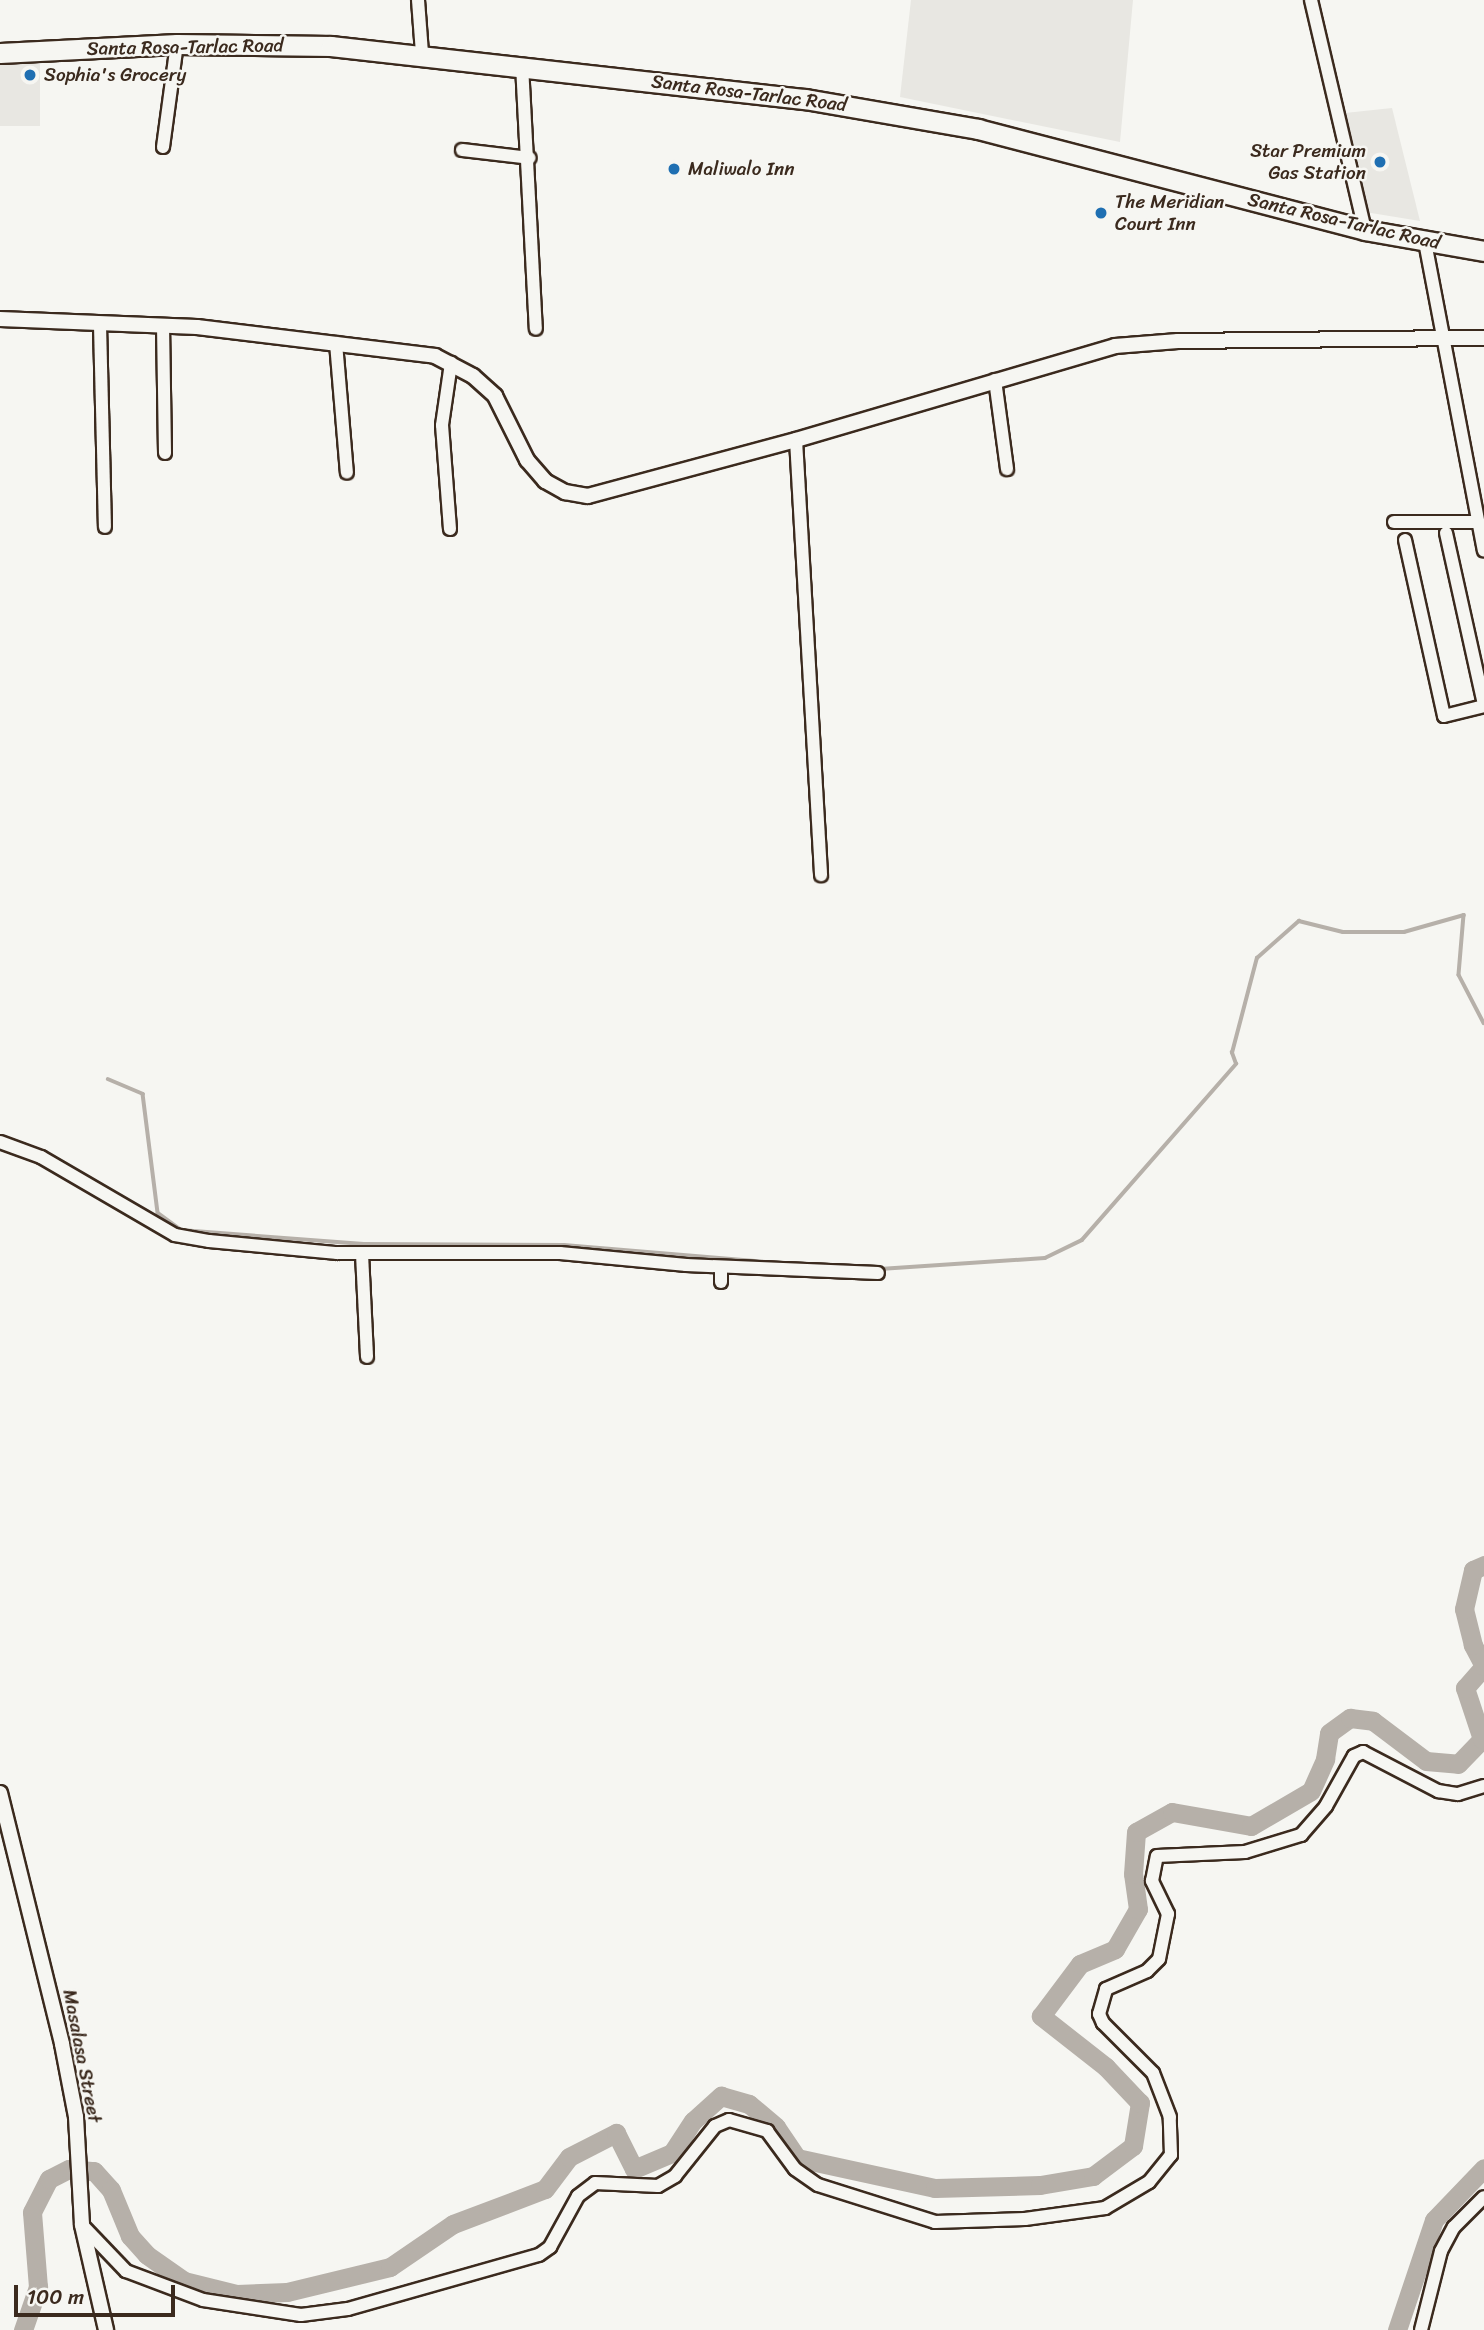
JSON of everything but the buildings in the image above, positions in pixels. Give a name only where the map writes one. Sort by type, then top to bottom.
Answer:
[{"type":"highway","name":"Santa Rosa-Tarlac Road","points":[[0,53],[177,44],[277,44],[422,53],[805,99],[933,120],[1365,230],[1425,243],[1484,251]]},
{"type":"street","points":[[418,0],[422,53]]},
{"type":"street","points":[[1311,0],[1365,230]]},
{"type":"street","points":[[163,147],[177,44]]},
{"type":"street","points":[[522,65],[530,158],[536,329]]},
{"type":"street","points":[[462,150],[530,158]]},
{"type":"street","points":[[1425,243],[1441,339],[1484,550]]},
{"type":"street","points":[[0,319],[100,325],[163,325],[426,353],[451,363],[495,396],[539,475],[571,494],[596,495],[1124,345],[1484,338]]},
{"type":"street","points":[[100,325],[105,527]]},
{"type":"street","points":[[163,325],[166,453]]},
{"type":"street","points":[[336,343],[346,473]]},
{"type":"street","points":[[450,529],[442,425],[451,363]]},
{"type":"street","points":[[995,380],[1007,469]]},
{"type":"street","points":[[796,440],[821,875]]},
{"type":"street","points":[[1394,522],[1478,522]]},
{"type":"street","points":[[1405,540],[1444,716],[1484,705],[1446,533]]},
{"type":"street","points":[[1469,636],[1484,633]]},
{"type":"street","points":[[0,1142],[41,1157],[175,1235],[362,1254],[560,1253],[721,1267],[878,1273]]},
{"type":"street","points":[[362,1254],[367,1357]]},
{"type":"street","points":[[721,1267],[721,1282]]},
{"type":"street","points":[[82,2225],[126,2271],[169,2290],[203,2300],[301,2315],[348,2309],[539,2255],[551,2247],[578,2196],[595,2183],[658,2186],[675,2176],[715,2126],[729,2120],[767,2131],[795,2169],[818,2185],[935,2222],[1025,2219],[1105,2208],[1149,2182],[1171,2155],[1170,2117],[1153,2073],[1103,2023],[1099,2014],[1106,1989],[1147,1970],[1159,1959],[1168,1914],[1152,1881],[1157,1856],[1245,1852],[1301,1835],[1326,1806],[1354,1756],[1363,1752],[1438,1791],[1458,1794],[1484,1786]]},
{"type":"street","name":"Masalasa Street","points":[[0,1793],[62,2044],[79,2160],[82,2225],[106,2330]]},
{"type":"street","points":[[1421,2330],[1441,2252],[1454,2227],[1484,2197]]},
{"type":"shaded area","points":[[911,0],[1133,0],[1120,142],[900,97]]},
{"type":"shaded area","points":[[0,64],[40,64],[40,126],[0,126]]},
{"type":"shaded area","name":"Star Premium Gas Station","points":[[1392,108],[1420,221],[1365,212],[1345,113]]},
{"type":"waterway","points":[[880,1269],[1045,1258],[1082,1240],[1236,1064],[1232,1053],[1257,958],[1299,921],[1343,932],[1404,932],[1464,915],[1459,975],[1484,1023]]},
{"type":"waterway","points":[[108,1079],[143,1094],[158,1213],[181,1230],[363,1244],[564,1245],[778,1263]]},
{"type":"waterway","points":[[23,2330],[38,2287],[32,2212],[49,2179],[69,2169],[94,2171],[111,2190],[130,2236],[147,2255],[184,2281],[237,2294],[287,2292],[390,2267],[453,2224],[545,2189],[569,2157],[616,2133],[634,2169],[672,2153],[693,2121],[721,2096],[749,2104],[776,2127],[797,2158],[935,2188],[1040,2185],[1093,2176],[1133,2146],[1140,2103],[1106,2067],[1041,2016],[1080,1964],[1115,1949],[1138,1909],[1133,1874],[1136,1832],[1172,1812],[1251,1826],[1311,1791],[1325,1759],[1329,1733],[1350,1718],[1373,1721],[1426,1761],[1458,1764],[1482,1739],[1465,1688],[1484,1666],[1473,1645],[1464,1609],[1473,1570],[1484,1565]]},
{"type":"waterway","points":[[1397,2330],[1434,2220],[1484,2168]]},
{"type":"place","name":"Sophia's Grocery","points":[[30,75]]},
{"type":"place","name":"Star Premium Gas Station","points":[[1380,162]]},
{"type":"place","name":"Maliwalo Inn","points":[[674,169]]},
{"type":"place","name":"The Meridian Court Inn","points":[[1101,213]]}]
